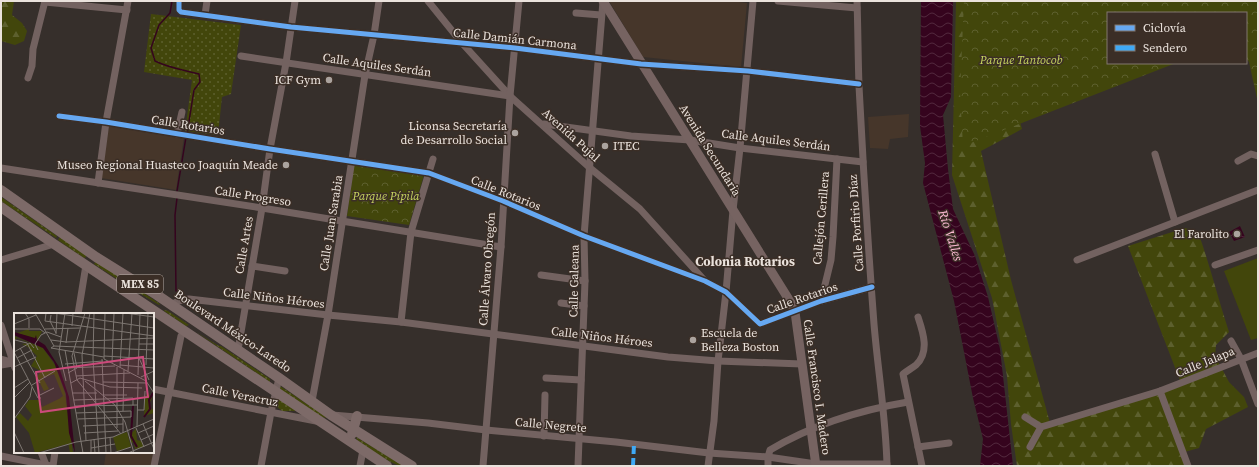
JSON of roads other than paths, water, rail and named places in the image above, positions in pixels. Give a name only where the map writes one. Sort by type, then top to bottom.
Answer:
[{"type":"main road","name":"Boulevard México-Laredo","points":[[1,190],[96,257],[171,305],[332,415],[412,466]]},
{"type":"main road","name":"MEX 85","points":[[1,207],[185,332],[388,466]]},
{"type":"main road","points":[[86,265],[89,260],[96,257]]},
{"type":"main road","points":[[119,286],[133,290],[158,304],[171,305]]},
{"type":"main road","points":[[185,332],[202,326]]},
{"type":"main road","points":[[351,441],[357,416]]},
{"type":"street","points":[[98,183],[106,122],[128,1]]},
{"type":"street","name":"Calle Damián Carmona","points":[[179,1],[179,10],[181,12],[291,27],[515,48],[641,64],[748,71],[859,84]]},
{"type":"street","points":[[205,15],[207,1]]},
{"type":"street","name":"Calle Artes","points":[[238,350],[244,305],[262,208],[270,149],[286,63],[295,1]]},
{"type":"street","name":"Calle Juan Sarabia","points":[[312,401],[328,315],[366,75],[374,35],[378,1]]},
{"type":"street","name":"Avenida Pujal","points":[[428,1],[462,43],[510,96],[543,124],[590,168],[640,209],[705,281]]},
{"type":"street","name":"Calle Álvaro Obregón","points":[[483,466],[501,247],[510,96],[519,1]]},
{"type":"street","name":"Calle Galeana","points":[[578,466],[585,281],[584,236],[603,1]]},
{"type":"street","name":"Avenida Secundaria","points":[[603,1],[792,304],[795,312]]},
{"type":"street","points":[[708,466],[714,421],[718,361],[748,71],[753,1]]},
{"type":"street","points":[[778,1],[857,5]]},
{"type":"street","points":[[28,78],[45,2],[126,10]]},
{"type":"street","name":"Calle Porfirio Díaz","points":[[857,5],[863,162],[887,465]]},
{"type":"street","points":[[576,13],[601,15]]},
{"type":"street","name":"Calle Aquiles Serdán","points":[[241,56],[510,96]]},
{"type":"street","points":[[182,112],[183,135]]},
{"type":"street","name":"Calle Rotarios","points":[[59,116],[106,122],[429,173],[503,201],[584,236],[705,281],[726,292],[760,324],[821,302],[872,287]]},
{"type":"street","name":"Calle Aquiles Serdán","points":[[543,124],[592,131],[690,140],[740,148],[863,162]]},
{"type":"street","points":[[1156,154],[1175,222]]},
{"type":"street","points":[[1238,161],[1251,154],[1258,156]]},
{"type":"street","points":[[400,322],[412,232],[434,159]]},
{"type":"street","name":"Callejón Cerillera","points":[[821,302],[831,260],[837,159]]},
{"type":"street","name":"Calle Progreso","points":[[1,168],[262,208],[501,247]]},
{"type":"street","points":[[1077,260],[1258,190]]},
{"type":"street","points":[[1,260],[54,244]]},
{"type":"street","points":[[1215,265],[1258,250]]},
{"type":"street","points":[[78,313],[86,265]]},
{"type":"street","points":[[252,266],[285,271]]},
{"type":"street","points":[[541,275],[585,281]]},
{"type":"street","name":"Calle Niños Héroes","points":[[171,305],[178,301],[189,299],[400,322],[668,357],[718,361],[802,364]]},
{"type":"street","points":[[561,302],[584,306]]},
{"type":"street","name":"Calle Francisco I. Madero","points":[[795,312],[816,465]]},
{"type":"street","points":[[918,317],[925,342],[922,358],[916,365],[903,374],[922,466]]},
{"type":"street","points":[[1,325],[14,364]]},
{"type":"street","points":[[154,466],[181,336],[185,332]]},
{"type":"street","points":[[1231,341],[1241,359],[1258,402]]},
{"type":"street","name":"Calle Jalapa","points":[[1041,427],[1160,391],[1258,352]]},
{"type":"street","points":[[1,359],[14,364]]},
{"type":"street","points":[[1,366],[14,364]]},
{"type":"street","points":[[261,466],[279,378]]},
{"type":"street","points":[[546,378],[581,380]]},
{"type":"street","name":"Calle Veracruz","points":[[154,389],[322,422]]},
{"type":"street","points":[[1160,391],[1188,466]]},
{"type":"street","points":[[544,436],[545,396]]},
{"type":"street","points":[[768,466],[770,450],[810,429],[883,406],[908,402]]},
{"type":"street","name":"Calle Negrete","points":[[332,415],[428,422],[486,430],[622,442],[709,453],[768,457],[816,465],[887,465]]},
{"type":"street","points":[[1025,417],[1041,427],[1030,448]]},
{"type":"street","points":[[918,447],[949,443]]},
{"type":"street","points":[[360,466],[363,450]]},
{"type":"street","points":[[42,453],[50,466]]},
{"type":"street","points":[[50,466],[55,453]]},
{"type":"street","points":[[1,456],[50,466]]},
{"type":"water","name":"Río Valles","points":[[921,1],[953,1],[951,97],[943,115],[953,209],[975,256],[988,297],[1000,349],[1013,466],[980,466],[983,439],[973,398],[954,301],[923,183],[925,163],[920,126]]},
{"type":"water","name":"El Farolito","points":[[1240,226],[1245,237],[1234,241],[1229,232]]},
{"type":"waterway","points":[[172,1],[170,13],[159,25],[151,48],[155,61],[171,67],[199,74],[200,82],[194,90],[187,134]]},
{"type":"waterway","points":[[177,191],[186,137]]},
{"type":"waterway","points":[[176,291],[175,215],[177,198]]},
{"type":"place","name":"ICF Gym","points":[[329,80]]},
{"type":"place","name":"Liconsa Secretaría de Desarrollo Social","points":[[515,133]]},
{"type":"place","name":"ITEC","points":[[605,146]]},
{"type":"place","name":"Museo Regional Huasteco Joaquín Meade","points":[[286,165]]},
{"type":"place","name":"El Farolito","points":[[1237,234]]},
{"type":"place","name":"Escuela de Belleza Boston","points":[[693,340]]},
{"type":"district","name":"Colonia Rotarios","points":[[745,261]]},
{"type":"park label","name":"Parque Tantocob","points":[[1021,60]]},
{"type":"park label","name":"Parque Pípila","points":[[386,196]]}]
